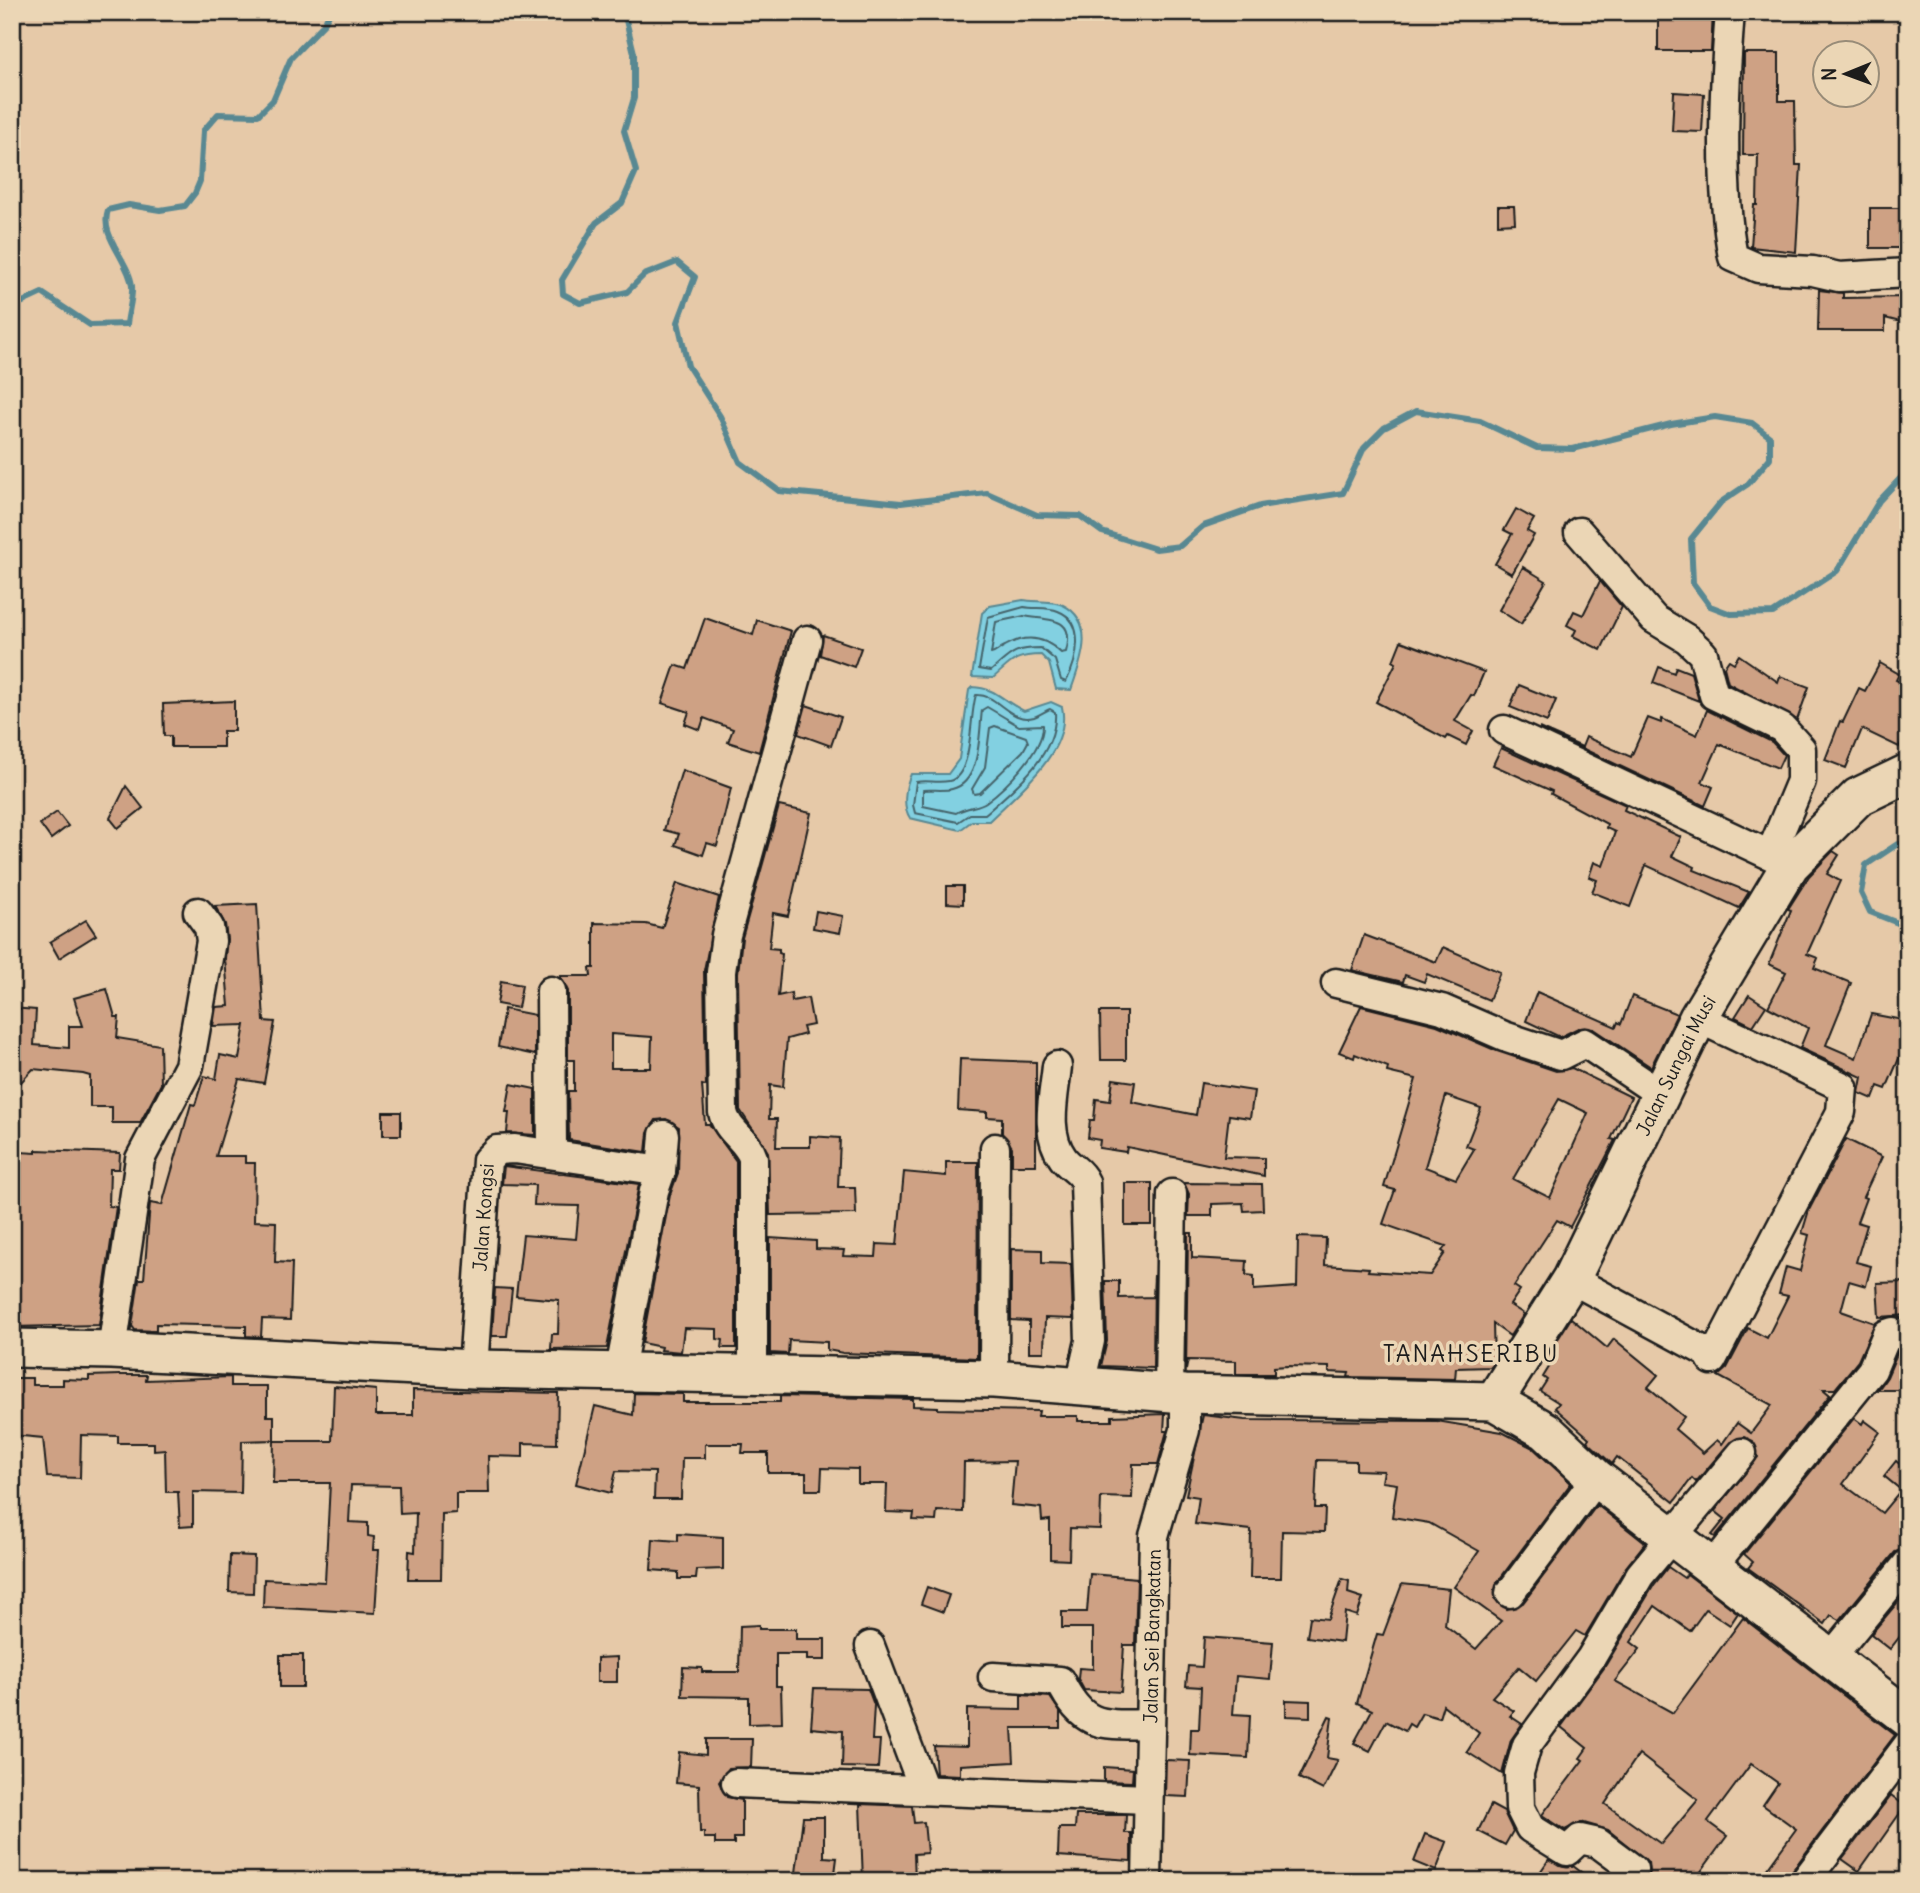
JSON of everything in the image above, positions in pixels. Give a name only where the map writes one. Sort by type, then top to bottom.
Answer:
[{"type":"main road","name":"Jalan Sungai Musi","points":[[1494,1401],[1571,1279],[1698,1018],[1780,859],[1858,797],[1908,773]]},
{"type":"main road","points":[[12,1348],[111,1350],[472,1369],[993,1378],[1177,1393],[1494,1401],[1546,1431],[1596,1478],[1908,1718]]},
{"type":"street","points":[[1730,12],[1724,78],[1727,231],[1733,257],[1758,268],[1813,271],[1839,278],[1908,273]]},
{"type":"street","points":[[1504,730],[1780,859],[1801,781],[1801,749],[1782,728],[1714,695],[1703,654],[1687,639],[1654,619],[1579,532]]},
{"type":"street","points":[[753,1375],[752,1158],[747,1145],[727,1126],[723,1112],[721,972],[726,935],[807,640]]},
{"type":"street","points":[[111,1350],[140,1159],[189,1066],[211,941],[209,927],[198,912]]},
{"type":"street","points":[[1336,983],[1443,1009],[1504,1036],[1561,1055],[1585,1043],[1662,1095]]},
{"type":"street","points":[[551,991],[552,1152]]},
{"type":"street","points":[[1571,1279],[1708,1353],[1712,1360],[1840,1112],[1843,1087],[1698,1018]]},
{"type":"street","points":[[1057,1066],[1051,1136],[1065,1161],[1081,1172],[1085,1182],[1090,1341],[1080,1385]]},
{"type":"street","points":[[620,1370],[654,1191],[662,1171],[664,1135]]},
{"type":"street","points":[[993,1378],[995,1148]]},
{"type":"street","name":"Jalan Kongsi","points":[[472,1369],[485,1166],[497,1150],[552,1152],[662,1171]]},
{"type":"street","name":"Jalan Sei Bangkatan","points":[[1147,1881],[1154,1536],[1185,1430],[1177,1393],[1172,1194]]},
{"type":"street","points":[[1713,1566],[1872,1370],[1886,1334],[1893,1332],[1908,1337]]},
{"type":"street","points":[[1623,1881],[1633,1869],[1598,1843],[1580,1839],[1567,1852],[1530,1828],[1520,1808],[1519,1773],[1527,1745],[1591,1658],[1640,1575],[1742,1453]]},
{"type":"street","points":[[1510,1593],[1596,1478]]},
{"type":"street","points":[[1831,1657],[1908,1563]]},
{"type":"street","points":[[870,1646],[924,1790]]},
{"type":"street","points":[[993,1677],[1060,1681],[1071,1702],[1087,1719],[1098,1724],[1149,1724]]},
{"type":"street","points":[[1805,1881],[1908,1745]]},
{"type":"street","points":[[736,1783],[1148,1799]]},
{"type":"water","points":[[1023,600],[1059,603],[1074,612],[1080,622],[1084,643],[1071,690],[1056,689],[1049,663],[1041,655],[1019,658],[993,678],[972,677],[982,613],[990,606]]},
{"type":"water","points":[[972,687],[993,692],[1024,711],[1051,702],[1062,707],[1063,723],[1059,740],[1027,785],[989,821],[972,821],[960,830],[910,818],[905,796],[911,774],[948,774],[959,759],[969,690]]},
{"type":"building","points":[[1658,12],[1713,12],[1711,51],[1658,51]]},
{"type":"building","points":[[1744,53],[1779,53],[1779,101],[1795,101],[1796,165],[1801,165],[1796,252],[1751,247],[1754,205],[1757,205],[1758,155],[1743,155]]},
{"type":"building","points":[[1674,92],[1704,94],[1702,132],[1672,131]]},
{"type":"building","points":[[1498,206],[1514,206],[1515,223],[1498,224]]},
{"type":"building","points":[[1870,208],[1902,208],[1902,213],[1908,213],[1908,248],[1870,248]]},
{"type":"building","points":[[1819,290],[1843,293],[1843,298],[1908,297],[1908,324],[1885,318],[1885,331],[1818,331]]},
{"type":"building","points":[[1516,509],[1534,519],[1527,531],[1534,535],[1512,574],[1495,564],[1512,534],[1504,530]]},
{"type":"building","points":[[1523,567],[1546,581],[1521,624],[1499,610]]},
{"type":"building","points":[[1600,581],[1622,607],[1601,650],[1573,636],[1576,630],[1567,625],[1574,611],[1583,615]]},
{"type":"building","points":[[705,618],[753,635],[757,620],[791,631],[759,752],[728,742],[733,729],[704,718],[700,730],[685,724],[689,712],[662,703],[675,665],[687,669]]},
{"type":"building","points":[[823,635],[861,648],[854,667],[820,655]]},
{"type":"building","points":[[1401,641],[1484,672],[1474,696],[1471,695],[1455,721],[1473,731],[1466,745],[1448,736],[1446,739],[1376,702],[1396,663],[1393,661]]},
{"type":"building","points":[[1739,655],[1778,682],[1780,676],[1809,687],[1797,720],[1728,683],[1724,667],[1729,660],[1734,663]]},
{"type":"building","points":[[1880,663],[1899,674],[1896,680],[1908,686],[1908,728],[1899,747],[1862,729],[1846,768],[1825,760],[1840,721],[1843,722],[1859,688],[1865,691]]},
{"type":"building","points":[[1659,667],[1674,673],[1676,667],[1691,673],[1699,701],[1653,683]]},
{"type":"building","points":[[1519,685],[1556,700],[1547,722],[1510,707]]},
{"type":"building","points":[[234,701],[234,731],[223,731],[223,747],[171,747],[171,736],[164,736],[163,704]]},
{"type":"building","points":[[806,705],[841,717],[831,746],[798,734]]},
{"type":"building","points":[[1707,710],[1772,742],[1784,755],[1778,768],[1719,744],[1702,782],[1713,787],[1705,806],[1539,728],[1582,747],[1586,737],[1631,757],[1648,718],[1661,723],[1662,719],[1697,735]]},
{"type":"building","points":[[1501,748],[1626,805],[1624,810],[1681,837],[1672,856],[1695,867],[1694,870],[1749,892],[1739,908],[1646,865],[1630,907],[1592,892],[1597,880],[1589,877],[1594,862],[1603,866],[1615,832],[1606,828],[1607,824],[1551,794],[1552,791],[1493,765]]},
{"type":"building","points":[[682,770],[731,788],[717,846],[707,843],[703,855],[675,845],[679,834],[664,830]]},
{"type":"building","points":[[126,786],[143,808],[118,828],[110,818]]},
{"type":"building","points":[[779,806],[811,813],[788,916],[773,913],[769,948],[779,949],[782,954],[778,996],[791,993],[792,1001],[808,998],[813,1025],[803,1027],[805,1034],[787,1039],[783,1087],[770,1085],[769,1119],[777,1119],[776,1147],[810,1147],[810,1136],[840,1138],[838,1187],[855,1187],[856,1214],[770,1215],[768,1152],[740,1110],[738,973],[742,938]]},
{"type":"building","points":[[57,812],[68,826],[51,839],[40,824]]},
{"type":"building","points":[[1833,851],[1839,855],[1827,874],[1840,881],[1807,954],[1818,958],[1814,968],[1851,983],[1826,1045],[1856,1058],[1871,1014],[1908,1021],[1908,1048],[1904,1047],[1886,1089],[1878,1086],[1873,1099],[1859,1093],[1862,1077],[1800,1048],[1808,1028],[1768,1007],[1786,972],[1769,964],[1791,910],[1788,909],[1809,876]]},
{"type":"building","points":[[677,883],[719,897],[704,970],[706,1086],[702,1085],[705,1124],[709,1124],[736,1161],[736,1348],[722,1348],[723,1340],[717,1339],[717,1329],[684,1328],[681,1352],[660,1350],[661,1347],[642,1343],[670,1195],[678,1173],[679,1127],[666,1119],[656,1120],[648,1133],[646,1152],[569,1140],[568,1091],[574,1091],[574,1060],[568,1060],[568,991],[560,976],[591,976],[590,968],[594,968],[594,923],[646,924],[662,928]],"holes":[[[611,1034],[652,1037],[651,1068],[611,1068]]]},
{"type":"building","points":[[947,886],[963,886],[963,904],[947,903]]},
{"type":"building","points":[[257,904],[264,1021],[275,1022],[264,1083],[239,1079],[216,1156],[245,1156],[245,1163],[255,1163],[254,1221],[276,1222],[275,1262],[292,1263],[290,1320],[262,1319],[261,1337],[246,1336],[246,1326],[156,1324],[156,1331],[135,1330],[132,1326],[139,1279],[144,1279],[150,1203],[162,1205],[191,1104],[195,1105],[204,1076],[216,1079],[220,1055],[239,1059],[245,1025],[213,1026],[216,1007],[229,1006],[225,924],[215,906]]},
{"type":"building","points":[[816,911],[843,916],[840,933],[813,928]]},
{"type":"building","points":[[86,920],[96,935],[59,958],[50,942]]},
{"type":"building","points":[[1364,935],[1436,962],[1443,947],[1500,972],[1489,1000],[1427,974],[1424,982],[1405,975],[1403,982],[1352,970]]},
{"type":"building","points":[[501,981],[522,985],[518,1008],[497,1004]]},
{"type":"building","points":[[107,989],[115,1017],[119,1017],[117,1038],[160,1045],[161,1084],[140,1123],[112,1123],[112,1107],[90,1107],[90,1076],[83,1074],[33,1069],[12,1092],[12,1008],[36,1010],[34,1045],[69,1048],[69,1026],[83,1026],[74,998]]},
{"type":"building","points":[[1537,992],[1616,1027],[1618,1022],[1621,1024],[1632,996],[1677,1014],[1651,1067],[1594,1029],[1578,1028],[1560,1037],[1526,1021]]},
{"type":"building","points":[[1749,995],[1766,1006],[1753,1026],[1735,1017]]},
{"type":"building","points":[[1361,1006],[1437,1025],[1497,1051],[1556,1071],[1572,1068],[1631,1097],[1611,1139],[1615,1140],[1570,1227],[1557,1220],[1514,1286],[1520,1290],[1510,1305],[1524,1314],[1510,1336],[1493,1324],[1494,1362],[1490,1367],[1456,1368],[1455,1379],[1348,1377],[1349,1373],[1329,1372],[1329,1367],[1287,1366],[1274,1367],[1274,1374],[1236,1374],[1236,1361],[1188,1360],[1186,1370],[1188,1233],[1192,1233],[1192,1258],[1247,1261],[1246,1275],[1254,1276],[1254,1290],[1297,1287],[1298,1237],[1326,1238],[1325,1265],[1369,1268],[1368,1271],[1430,1275],[1445,1253],[1442,1251],[1446,1246],[1383,1224],[1395,1190],[1384,1187],[1416,1079],[1387,1072],[1388,1067],[1355,1054],[1354,1058],[1339,1052]],"holes":[[[1446,1096],[1481,1108],[1466,1146],[1474,1149],[1456,1179],[1425,1167]],[[1559,1099],[1588,1113],[1550,1198],[1513,1179]]]},
{"type":"building","points":[[504,1009],[535,1015],[535,1055],[498,1047]]},
{"type":"building","points":[[1100,1012],[1126,1012],[1126,1060],[1101,1060]]},
{"type":"building","points":[[960,1059],[1036,1062],[1036,1165],[1012,1165],[1012,1147],[1002,1133],[1002,1118],[987,1117],[987,1112],[958,1110]]},
{"type":"building","points":[[1113,1079],[1135,1082],[1132,1102],[1196,1115],[1201,1083],[1254,1091],[1250,1118],[1229,1115],[1224,1157],[1264,1158],[1264,1176],[1127,1147],[1126,1152],[1099,1148],[1100,1140],[1088,1138],[1090,1120],[1094,1120],[1096,1099],[1110,1101]]},
{"type":"building","points":[[511,1084],[535,1089],[535,1135],[507,1133],[509,1112],[506,1112]]},
{"type":"building","points":[[383,1112],[401,1112],[401,1135],[383,1135]]},
{"type":"building","points":[[1846,1139],[1882,1157],[1863,1197],[1866,1198],[1857,1222],[1867,1225],[1856,1262],[1871,1266],[1866,1286],[1849,1281],[1841,1311],[1875,1323],[1858,1361],[1835,1389],[1823,1389],[1830,1395],[1715,1537],[1712,1535],[1725,1519],[1715,1511],[1758,1457],[1753,1441],[1744,1437],[1730,1442],[1696,1482],[1692,1478],[1674,1502],[1617,1457],[1612,1464],[1587,1441],[1589,1438],[1555,1408],[1559,1403],[1540,1391],[1547,1380],[1543,1377],[1551,1364],[1545,1360],[1571,1318],[1607,1348],[1614,1339],[1658,1375],[1648,1387],[1684,1417],[1675,1429],[1703,1453],[1717,1440],[1722,1444],[1737,1423],[1751,1433],[1772,1405],[1718,1376],[1727,1368],[1748,1328],[1767,1338],[1788,1296],[1779,1294],[1786,1267],[1800,1271],[1809,1235],[1802,1233],[1809,1210]]},
{"type":"building","points":[[36,1150],[120,1153],[119,1169],[110,1169],[109,1206],[116,1207],[99,1325],[12,1327],[12,1210],[15,1210],[17,1164],[20,1152],[36,1153]]},
{"type":"building","points":[[946,1162],[978,1162],[977,1358],[843,1353],[827,1350],[827,1342],[789,1340],[788,1354],[770,1353],[770,1238],[816,1241],[816,1249],[844,1250],[843,1256],[876,1257],[877,1244],[897,1245],[904,1172],[946,1176]]},
{"type":"building","points":[[504,1166],[639,1184],[607,1348],[551,1349],[552,1334],[558,1334],[559,1300],[516,1296],[523,1235],[576,1239],[579,1206],[534,1205],[535,1185],[502,1184]]},
{"type":"building","points":[[1125,1183],[1152,1183],[1152,1225],[1125,1225]]},
{"type":"building","points":[[1184,1183],[1262,1184],[1263,1210],[1244,1211],[1243,1203],[1212,1204],[1212,1216],[1188,1216],[1189,1194]]},
{"type":"building","points":[[1011,1249],[1042,1250],[1042,1263],[1071,1264],[1073,1319],[1045,1318],[1044,1352],[1029,1352],[1029,1321],[1011,1320]]},
{"type":"building","points":[[1154,1275],[1153,1368],[1101,1366],[1107,1341],[1105,1281],[1119,1281],[1119,1298],[1153,1297]]},
{"type":"building","points":[[1908,1282],[1908,1315],[1879,1317],[1877,1283]]},
{"type":"building","points":[[495,1288],[512,1289],[507,1336],[492,1336]]},
{"type":"building","points":[[1898,1351],[1908,1353],[1908,1390],[1878,1390],[1887,1377]]},
{"type":"building","points":[[147,1375],[146,1380],[231,1377],[231,1386],[267,1386],[267,1416],[274,1416],[274,1440],[242,1441],[241,1493],[193,1492],[193,1526],[180,1527],[178,1492],[166,1492],[165,1449],[154,1450],[154,1443],[118,1443],[118,1436],[81,1435],[80,1478],[47,1477],[43,1438],[12,1435],[12,1378],[32,1378],[32,1385],[63,1385],[63,1379],[89,1380],[89,1376]]},
{"type":"building","points":[[334,1386],[376,1390],[376,1415],[413,1415],[413,1390],[558,1393],[557,1444],[523,1443],[523,1457],[488,1456],[489,1493],[456,1493],[456,1513],[442,1514],[441,1579],[408,1579],[409,1551],[415,1552],[416,1513],[400,1514],[399,1486],[351,1485],[349,1522],[368,1523],[368,1536],[374,1537],[373,1550],[379,1550],[375,1613],[263,1607],[264,1579],[325,1582],[330,1483],[273,1483],[274,1441],[332,1441]]},
{"type":"building","points":[[634,1393],[683,1394],[683,1402],[780,1402],[780,1396],[913,1399],[913,1406],[1039,1411],[1038,1416],[1078,1416],[1078,1421],[1112,1421],[1112,1416],[1165,1414],[1164,1431],[1167,1431],[1158,1464],[1133,1464],[1132,1498],[1101,1497],[1100,1529],[1070,1528],[1069,1560],[1050,1559],[1050,1520],[1042,1521],[1041,1508],[1011,1505],[1015,1461],[964,1462],[963,1512],[937,1511],[936,1521],[913,1520],[914,1513],[886,1512],[887,1484],[858,1484],[858,1469],[822,1468],[821,1490],[806,1490],[806,1473],[768,1473],[768,1453],[742,1453],[743,1444],[705,1444],[705,1458],[682,1458],[681,1499],[654,1499],[655,1472],[616,1471],[611,1493],[576,1484],[595,1406],[633,1415]]},
{"type":"building","points":[[1203,1415],[1245,1420],[1437,1421],[1502,1432],[1533,1448],[1571,1483],[1496,1584],[1495,1599],[1507,1609],[1523,1603],[1597,1505],[1645,1543],[1626,1567],[1585,1636],[1576,1631],[1536,1681],[1519,1667],[1492,1697],[1514,1711],[1510,1716],[1522,1724],[1511,1740],[1502,1774],[1467,1752],[1479,1733],[1443,1705],[1439,1718],[1422,1713],[1414,1727],[1409,1724],[1405,1731],[1386,1721],[1370,1751],[1354,1743],[1372,1710],[1357,1703],[1377,1634],[1383,1635],[1402,1584],[1449,1589],[1445,1625],[1476,1649],[1501,1621],[1454,1587],[1479,1551],[1429,1523],[1392,1517],[1397,1484],[1382,1482],[1384,1471],[1356,1470],[1356,1461],[1317,1460],[1315,1508],[1325,1508],[1324,1532],[1282,1531],[1281,1578],[1250,1578],[1251,1530],[1195,1524],[1199,1497],[1186,1495]]},
{"type":"building","points":[[1854,1418],[1862,1424],[1864,1420],[1880,1432],[1843,1484],[1882,1513],[1901,1490],[1884,1476],[1896,1461],[1908,1471],[1908,1547],[1895,1552],[1840,1620],[1831,1615],[1825,1624],[1748,1568],[1753,1562],[1744,1554]]},
{"type":"building","points":[[678,1534],[723,1537],[723,1569],[697,1570],[696,1579],[678,1579],[678,1572],[651,1570],[653,1539],[678,1541]]},
{"type":"building","points":[[230,1555],[254,1556],[253,1593],[229,1592]]},
{"type":"building","points":[[1668,1567],[1684,1578],[1687,1574],[1738,1613],[1730,1625],[1706,1609],[1690,1631],[1655,1606],[1631,1642],[1640,1649],[1615,1681],[1673,1713],[1743,1618],[1895,1735],[1792,1871],[1789,1881],[1758,1881],[1796,1829],[1763,1805],[1778,1783],[1751,1764],[1708,1822],[1727,1836],[1694,1881],[1645,1881],[1649,1872],[1648,1862],[1608,1830],[1581,1822],[1565,1830],[1542,1815],[1583,1760],[1580,1758],[1587,1748],[1561,1727],[1604,1668],[1654,1585]],"holes":[[[1639,1754],[1698,1800],[1661,1844],[1605,1804]]]},
{"type":"building","points":[[1090,1574],[1137,1578],[1135,1645],[1124,1645],[1121,1692],[1084,1690],[1078,1679],[1079,1668],[1093,1669],[1093,1628],[1062,1628],[1062,1612],[1087,1612]]},
{"type":"building","points":[[1342,1579],[1349,1581],[1348,1593],[1363,1598],[1357,1616],[1345,1612],[1342,1642],[1307,1637],[1310,1617],[1328,1619]]},
{"type":"building","points":[[927,1587],[949,1595],[943,1612],[921,1604]]},
{"type":"building","points":[[1908,1590],[1908,1626],[1890,1649],[1871,1634]]},
{"type":"building","points":[[759,1625],[759,1629],[796,1629],[796,1639],[825,1639],[825,1660],[807,1660],[807,1654],[776,1654],[776,1686],[781,1686],[782,1723],[749,1724],[749,1697],[682,1696],[683,1667],[702,1668],[702,1672],[739,1672],[740,1626]]},
{"type":"building","points":[[1204,1637],[1273,1642],[1270,1679],[1236,1676],[1233,1714],[1250,1715],[1248,1758],[1190,1755],[1191,1729],[1199,1729],[1201,1687],[1186,1686],[1188,1666],[1202,1667]]},
{"type":"building","points":[[280,1655],[303,1655],[303,1687],[280,1687]]},
{"type":"building","points":[[617,1657],[617,1682],[597,1682],[597,1658]]},
{"type":"building","points":[[814,1688],[868,1689],[874,1705],[872,1740],[880,1740],[878,1768],[842,1767],[843,1731],[811,1728]]},
{"type":"building","points":[[1021,1695],[1050,1697],[1060,1712],[1060,1728],[1012,1728],[1014,1762],[960,1765],[960,1775],[936,1774],[934,1746],[967,1747],[967,1709],[1021,1710]]},
{"type":"building","points":[[1286,1700],[1310,1701],[1310,1717],[1286,1716]]},
{"type":"building","points":[[1329,1716],[1332,1717],[1327,1758],[1338,1760],[1323,1790],[1299,1778]]},
{"type":"building","points":[[706,1739],[752,1739],[751,1767],[729,1768],[719,1782],[727,1797],[742,1800],[742,1838],[734,1838],[734,1844],[715,1844],[715,1838],[704,1838],[704,1832],[700,1832],[699,1785],[676,1783],[679,1752],[706,1755]]},
{"type":"building","points":[[1166,1760],[1190,1761],[1188,1797],[1165,1796]]},
{"type":"building","points":[[1104,1767],[1133,1769],[1132,1782],[1104,1781]]},
{"type":"building","points":[[1891,1795],[1905,1806],[1859,1871],[1842,1859]]},
{"type":"building","points":[[860,1804],[912,1806],[914,1823],[924,1822],[927,1853],[914,1854],[915,1881],[863,1881]]},
{"type":"building","points":[[1491,1805],[1504,1812],[1513,1831],[1505,1845],[1478,1831]]},
{"type":"building","points":[[1076,1815],[1126,1815],[1125,1833],[1131,1833],[1131,1861],[1058,1856],[1059,1828],[1075,1828]]},
{"type":"building","points":[[803,1817],[824,1817],[824,1857],[837,1858],[834,1881],[795,1881]]},
{"type":"building","points":[[1425,1834],[1447,1842],[1436,1871],[1414,1862]]},
{"type":"building","points":[[1549,1859],[1559,1865],[1573,1866],[1593,1881],[1534,1881]]},
{"type":"waterway","points":[[12,307],[42,293],[90,325],[127,324],[132,286],[126,267],[111,239],[106,220],[108,210],[129,205],[160,210],[185,206],[200,181],[203,131],[218,114],[258,115],[273,100],[291,58],[323,25],[330,12]]},
{"type":"waterway","points":[[624,12],[634,53],[634,98],[624,131],[636,171],[622,203],[596,223],[562,280],[563,294],[580,303],[627,292],[644,275],[677,262],[695,277],[678,322],[688,366],[720,416],[740,462],[779,491],[901,503],[987,493],[1037,515],[1080,516],[1102,532],[1156,549],[1180,546],[1203,526],[1260,506],[1343,493],[1364,448],[1384,428],[1416,411],[1480,421],[1537,448],[1573,449],[1671,424],[1715,417],[1752,423],[1770,437],[1770,458],[1748,484],[1721,502],[1691,539],[1693,583],[1710,606],[1731,614],[1773,613],[1837,571],[1879,501],[1908,470]]},
{"type":"waterway","points":[[1908,842],[1896,845],[1866,865],[1861,893],[1870,912],[1908,927]]},
{"type":"district","name":"TANAHSERIBU","points":[[1471,1353]]}]
